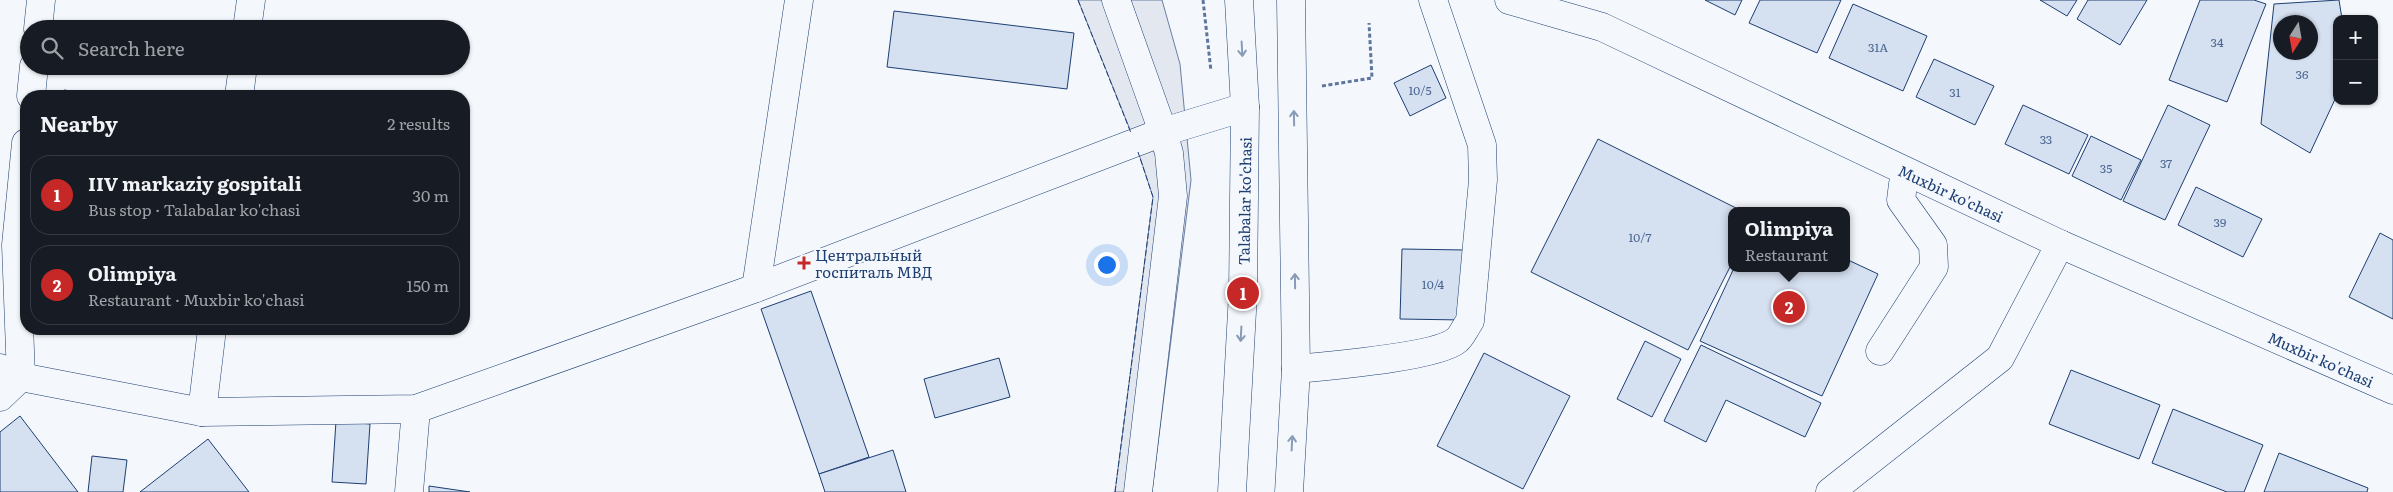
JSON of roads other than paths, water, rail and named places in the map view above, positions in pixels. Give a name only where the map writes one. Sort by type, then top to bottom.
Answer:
[{"type":"street","points":[[39,20],[41,0]]},
{"type":"street","points":[[248,20],[251,0]]},
{"type":"street","points":[[756,288],[799,0]]},
{"type":"street","points":[[1116,0],[1163,132],[1169,153],[1173,196],[1138,492]]},
{"type":"street","name":"Talabalar ko'chasi","points":[[1232,492],[1243,293],[1245,107],[1239,0]]},
{"type":"street","points":[[1289,492],[1296,369],[1291,0]]},
{"type":"street","points":[[1296,369],[1359,362],[1433,350],[1457,340],[1470,321],[1483,180],[1482,146],[1433,0]]},
{"type":"street","name":"Muxbir ko'chasi","points":[[1509,0],[1602,27],[2060,244],[2393,390]]},
{"type":"street","points":[[32,90],[33,75]]},
{"type":"street","points":[[240,90],[242,75]]},
{"type":"street","points":[[10,373],[202,412],[416,409],[756,288],[1163,132],[1245,107]]},
{"type":"street","points":[[1880,351],[1934,267],[1933,245],[1901,200],[1903,184],[1909,173]]},
{"type":"street","points":[[0,397],[10,373],[16,245],[20,204]]},
{"type":"street","points":[[1830,492],[2000,358],[2060,244]]},
{"type":"street","points":[[202,412],[211,335]]},
{"type":"street","points":[[408,492],[416,409]]},
{"type":"place","name":"Центральный госпиталь МВД","points":[[804,263]]},
{"type":"place","name":"IIV markaziy gospitali","points":[[1243,293]]},
{"type":"place","name":"Olimpiya","points":[[1789,307]]}]
